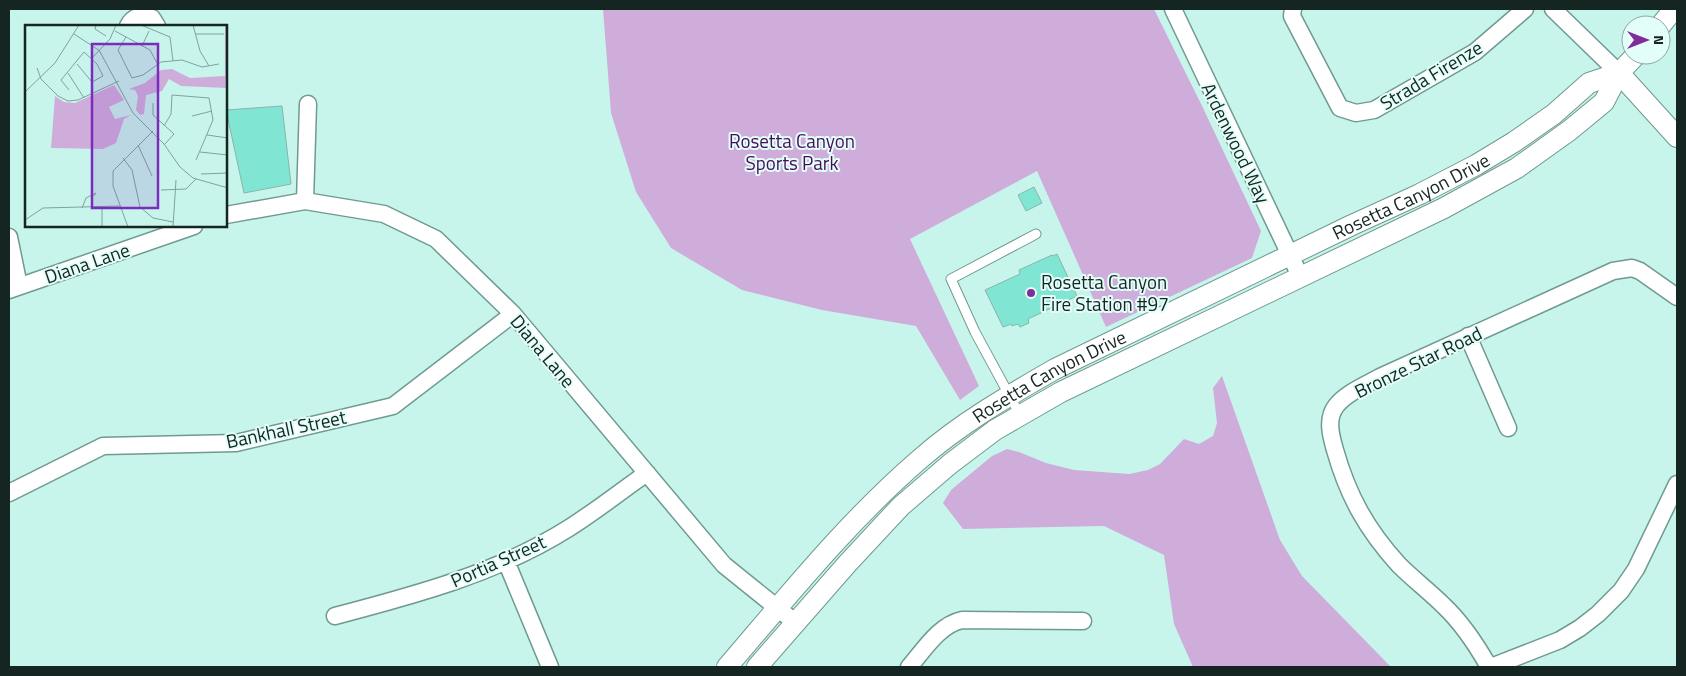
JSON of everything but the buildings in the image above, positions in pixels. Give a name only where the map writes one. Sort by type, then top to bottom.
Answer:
[{"type":"street","name":"Ardenwood Way","points":[[1173,9],[1300,276]]},
{"type":"street","name":"Strada Firenze","points":[[1293,9],[1292,16],[1340,108],[1356,113],[1374,110],[1475,52],[1525,9]]},
{"type":"street","points":[[1553,9],[1619,73],[1677,137]]},
{"type":"street","points":[[129,19],[146,16],[152,18],[156,25]]},
{"type":"street","name":"Rosetta Canyon Drive","points":[[757,667],[901,506],[950,464],[995,430],[1061,392],[1444,208],[1516,168],[1570,130],[1604,102],[1619,73],[1627,65]]},
{"type":"street","name":"Rosetta Canyon Drive","points":[[727,667],[877,497],[944,439],[1008,396],[1055,369],[1420,194],[1476,165],[1514,142],[1554,114],[1590,83],[1619,73]]},
{"type":"street","points":[[305,201],[308,104]]},
{"type":"street","name":"Diana Lane","points":[[228,215],[305,201],[384,214],[436,238],[513,314],[724,565],[796,623]]},
{"type":"street","name":"Diana Lane","points":[[14,288],[188,228]]},
{"type":"street","points":[[9,237],[14,288]]},
{"type":"street","name":"Bronze Star Road","points":[[1490,667],[1463,626],[1400,566],[1363,520],[1350,495],[1332,439],[1330,422],[1336,406],[1352,393],[1380,377],[1613,271],[1632,268],[1640,271],[1677,297]]},
{"type":"street","name":"Bankhall Street","points":[[9,493],[103,446],[236,443],[393,406],[513,314]]},
{"type":"street","points":[[1468,336],[1508,428]]},
{"type":"street","name":"Portia Street","points":[[334,616],[386,603],[460,580],[506,561],[568,528],[647,473]]},
{"type":"street","points":[[1490,667],[1560,640],[1598,614],[1621,591],[1671,513],[1677,484]]},
{"type":"street","points":[[506,561],[550,667]]},
{"type":"street","points":[[909,667],[943,629],[953,622],[962,620],[1083,621]]},
{"type":"lane","points":[[1020,416],[975,332],[951,279],[1036,234]]},
{"type":"green space","name":"Rosetta Canyon Sports Park","points":[[603,9],[1154,9],[1261,231],[1252,258],[1106,327],[1037,171],[910,239],[979,386],[960,400],[916,326],[822,310],[742,290],[671,248],[636,192],[611,113]]},
{"type":"green space","points":[[1222,376],[1280,540],[1302,576],[1391,667],[1193,667],[1174,624],[1164,555],[1104,526],[963,529],[943,503],[951,490],[992,456],[1007,449],[1046,463],[1074,470],[1129,474],[1148,470],[1160,464],[1184,439],[1199,444],[1213,436],[1217,423],[1213,388]]},
{"type":"place","name":"Rosetta Canyon Fire Station #97","points":[[1031,293]]}]
